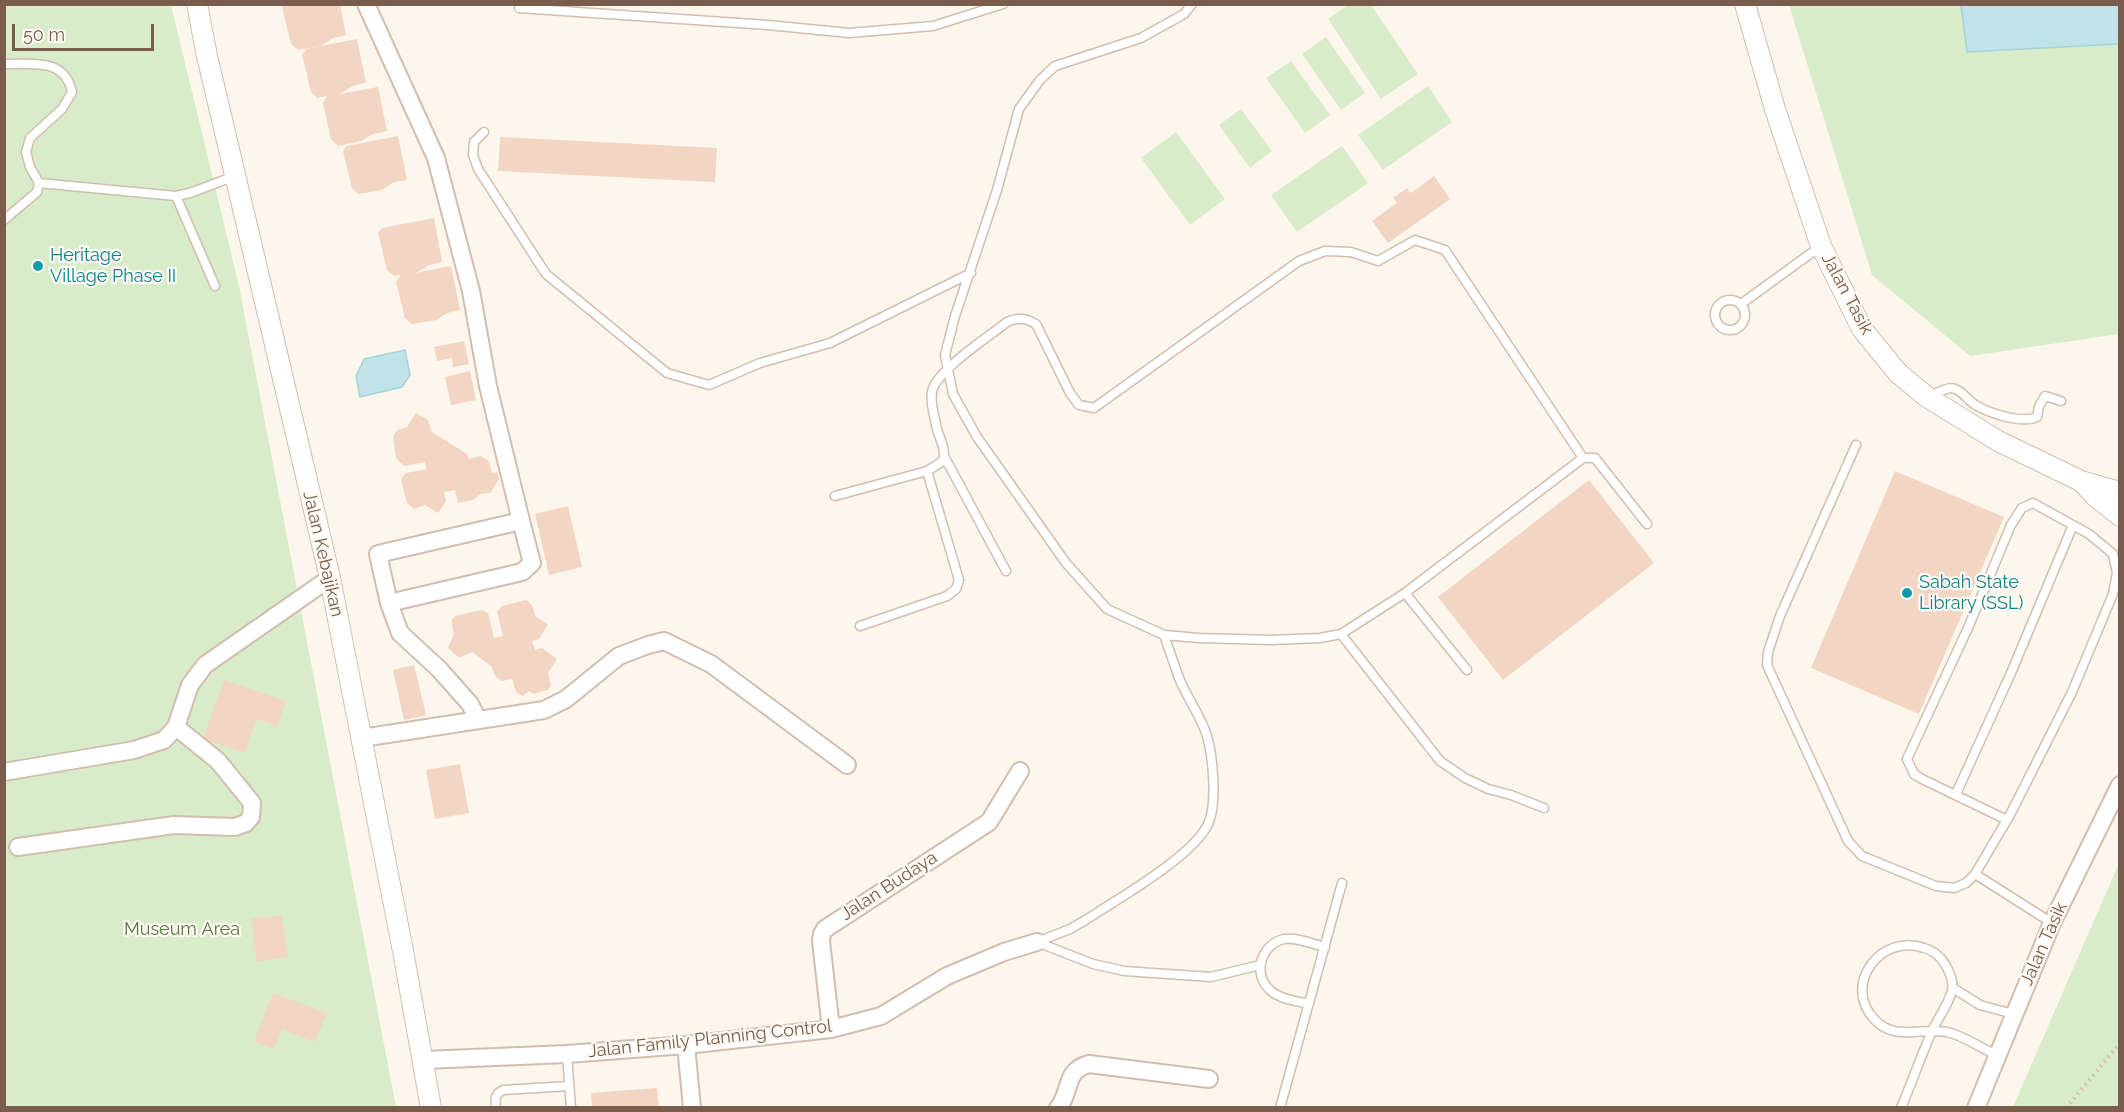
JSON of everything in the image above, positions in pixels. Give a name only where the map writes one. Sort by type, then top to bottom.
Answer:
[{"type":"street","name":"Jalan Kebajikan","points":[[197,4],[330,578],[431,1107]]},
{"type":"street","points":[[366,4],[436,158],[471,291],[488,386],[532,563],[522,572],[389,603]]},
{"type":"street","name":"Jalan Tasik","points":[[1745,4],[1775,109],[1821,246],[1862,329],[1898,373],[1927,397],[1998,441],[2081,481],[2120,492]]},
{"type":"street","name":"Jalan Tasik","points":[[2081,481],[2120,516]]},
{"type":"street","points":[[478,720],[470,705],[440,669],[400,633],[389,603],[378,554],[521,521]]},
{"type":"street","points":[[4,771],[149,747],[164,740],[176,727],[190,685],[205,665],[330,578]]},
{"type":"street","points":[[362,738],[544,710],[566,699],[619,656],[664,641],[711,664],[847,765]]},
{"type":"street","points":[[18,846],[174,825],[235,827],[246,823],[251,817],[252,803],[218,761],[176,727]]},
{"type":"street","name":"Jalan Budaya","points":[[831,1029],[821,942],[825,929],[989,822],[1020,771]]},
{"type":"street","name":"Jalan Tasik","points":[[1976,1107],[2052,923],[2120,785]]},
{"type":"street","name":"Jalan Family Planning Control","points":[[423,1060],[567,1054],[686,1045],[831,1029],[881,1016],[947,976],[983,960],[1037,942]]},
{"type":"street","points":[[686,1045],[692,1107]]},
{"type":"street","points":[[1058,1107],[1074,1072],[1081,1066],[1089,1064],[1209,1080]]},
{"type":"lane","points":[[519,8],[768,25],[849,33],[933,26],[1003,4]]},
{"type":"lane","points":[[1192,4],[1184,14],[1141,38],[1055,66],[1040,80],[1019,109],[998,190],[955,316],[945,355],[953,394],[977,437],[1066,563],[1107,609],[1164,635],[1271,640],[1320,638],[1341,634],[1405,593],[1583,458],[1595,458],[1647,524]]},
{"type":"lane","points":[[4,64],[45,64],[62,72],[70,83],[72,92],[62,110],[30,138],[26,152],[30,167],[39,183],[37,192],[4,220]]},
{"type":"lane","points":[[484,132],[474,142],[473,155],[478,169],[546,274],[667,373],[709,385],[760,363],[830,343],[970,273]]},
{"type":"lane","points":[[39,183],[176,196],[236,176]]},
{"type":"lane","points":[[176,196],[215,286]]},
{"type":"lane","points":[[1006,571],[944,456],[932,405],[932,391],[947,369],[1007,322],[1017,318],[1026,319],[1036,324],[1070,393],[1079,405],[1094,408],[1299,261],[1325,251],[1352,252],[1378,261],[1415,240],[1444,250],[1583,458]]},
{"type":"lane","points":[[1741,304],[1821,246]]},
{"type":"lane","points":[[1927,397],[1951,388],[1957,389],[1975,405],[2014,419],[2037,417],[2038,406],[2045,396],[2061,401]]},
{"type":"lane","points":[[1856,445],[1780,616],[1768,652],[1767,665],[1848,842],[1862,856],[1900,873],[1936,886],[1954,888],[1966,883],[1975,874],[2007,820],[2072,693],[2113,594],[2117,573],[2114,554],[2089,534],[2033,504],[2022,508],[2011,525],[1968,628],[1907,759],[1914,774],[1922,779],[2007,820]]},
{"type":"lane","points":[[835,496],[927,471],[942,461],[944,456]]},
{"type":"lane","points":[[860,626],[947,597],[956,589],[959,579],[927,471]]},
{"type":"lane","points":[[1956,794],[2011,673],[2073,525]]},
{"type":"lane","points":[[1405,593],[1467,670]]},
{"type":"lane","points":[[1341,634],[1440,761],[1465,778],[1488,789],[1544,808]]},
{"type":"lane","name":"Jalan Family Planning Control","points":[[1037,942],[1077,925],[1178,859],[1196,843],[1209,822],[1212,800],[1212,763],[1207,736],[1180,679],[1164,635]]},
{"type":"lane","points":[[1975,874],[2052,923]]},
{"type":"lane","points":[[1280,1107],[1342,884]]},
{"type":"lane","points":[[1309,1004],[1280,996],[1271,991],[1261,975],[1260,965],[1268,948],[1285,939],[1295,939],[1325,947]]},
{"type":"lane","points":[[1037,942],[1093,964],[1124,971],[1211,977],[1260,965]]},
{"type":"lane","points":[[1901,1107],[1932,1031],[1953,988],[1950,973],[1942,959],[1929,950],[1914,944],[1899,945],[1884,951],[1872,962],[1865,976],[1863,990],[1866,1005],[1873,1018],[1884,1028],[1898,1033],[1913,1034],[1932,1031],[1959,1036],[1997,1055]]},
{"type":"lane","points":[[1953,988],[1980,1005],[2013,1014]]},
{"type":"lane","points":[[567,1054],[571,1107]]},
{"type":"lane","points":[[496,1107],[495,1098],[498,1092],[503,1090],[569,1086]]},
{"type":"path","points":[[2067,1107],[2120,1043]]},
{"type":"green space","points":[[1349,4],[1371,5],[1418,74],[1381,99],[1328,19]]},
{"type":"green space","name":"Museum Area","points":[[5,5],[171,5],[239,286],[396,1107],[5,1108]]},
{"type":"green space","points":[[1789,5],[1961,5],[1967,52],[2119,44],[2119,334],[1970,356],[1872,275]]},
{"type":"green space","points":[[1326,37],[1365,93],[1341,110],[1302,54]]},
{"type":"green space","points":[[1291,61],[1330,115],[1305,133],[1266,78]]},
{"type":"green space","points":[[1428,86],[1452,122],[1383,170],[1358,135]]},
{"type":"green space","points":[[1241,109],[1272,151],[1250,168],[1219,125]]},
{"type":"green space","points":[[1176,132],[1225,199],[1190,225],[1141,158]]},
{"type":"green space","points":[[1342,146],[1368,183],[1297,232],[1271,195]]},
{"type":"green space","points":[[2119,863],[2119,1107],[2013,1107]]},
{"type":"water","points":[[1961,5],[2119,5],[2119,44],[1967,52]]},
{"type":"water","points":[[405,350],[410,375],[402,387],[360,397],[356,376],[364,359]]},
{"type":"building","points":[[284,4],[340,4],[346,35],[333,38],[321,46],[298,50],[291,44],[282,7]]},
{"type":"building","points":[[357,39],[366,83],[352,86],[340,94],[378,87],[387,131],[373,134],[361,141],[338,146],[331,139],[323,103],[327,96],[317,98],[311,92],[302,55],[306,49]]},
{"type":"building","points":[[398,136],[407,180],[394,182],[382,190],[358,194],[352,188],[343,151],[347,146]]},
{"type":"building","points":[[500,137],[717,148],[715,182],[498,171]]},
{"type":"building","points":[[1434,176],[1450,199],[1388,243],[1372,221],[1397,203],[1393,198],[1407,188],[1411,193]]},
{"type":"building","points":[[434,218],[442,262],[429,265],[416,273],[451,266],[460,310],[447,313],[436,320],[412,324],[405,318],[396,282],[401,275],[394,276],[387,270],[378,233],[382,228]]},
{"type":"building","points":[[464,341],[469,364],[453,367],[452,358],[437,361],[434,347]]},
{"type":"building","points":[[470,371],[476,400],[451,405],[445,377]]},
{"type":"building","points":[[416,413],[428,420],[432,432],[467,454],[469,459],[481,456],[489,461],[492,473],[497,472],[499,479],[490,493],[480,494],[473,500],[458,503],[455,490],[444,492],[446,501],[438,513],[425,505],[414,509],[407,503],[401,479],[406,473],[427,469],[425,462],[404,466],[396,458],[393,437],[397,430],[407,427]]},
{"type":"building","name":"Sabah State Library (SSL)","points":[[1895,471],[2004,517],[1919,714],[1811,668]]},
{"type":"building","points":[[1589,480],[1654,563],[1503,680],[1438,597]]},
{"type":"building","points":[[568,506],[582,567],[549,575],[535,514]]},
{"type":"building","points":[[526,600],[532,605],[536,617],[548,624],[539,639],[532,641],[535,650],[542,648],[557,659],[548,673],[551,686],[548,690],[533,694],[529,691],[523,696],[516,692],[512,679],[502,681],[496,677],[491,666],[472,652],[459,658],[448,648],[454,634],[451,621],[455,616],[482,610],[488,613],[494,638],[503,636],[497,612],[502,606]]},
{"type":"building","points":[[414,665],[426,715],[404,720],[393,670]]},
{"type":"building","points":[[224,680],[286,701],[277,726],[256,719],[245,753],[203,739]]},
{"type":"building","points":[[460,764],[469,813],[435,819],[426,770]]},
{"type":"building","points":[[282,915],[288,957],[257,962],[251,919]]},
{"type":"building","points":[[273,993],[327,1013],[315,1042],[282,1029],[274,1049],[254,1041]]},
{"type":"building","points":[[657,1088],[659,1108],[592,1108],[591,1093]]},
{"type":"place","name":"Heritage Village Phase II","points":[[38,266]]},
{"type":"place","name":"Sabah State Library (SSL)","points":[[1907,593]]}]
